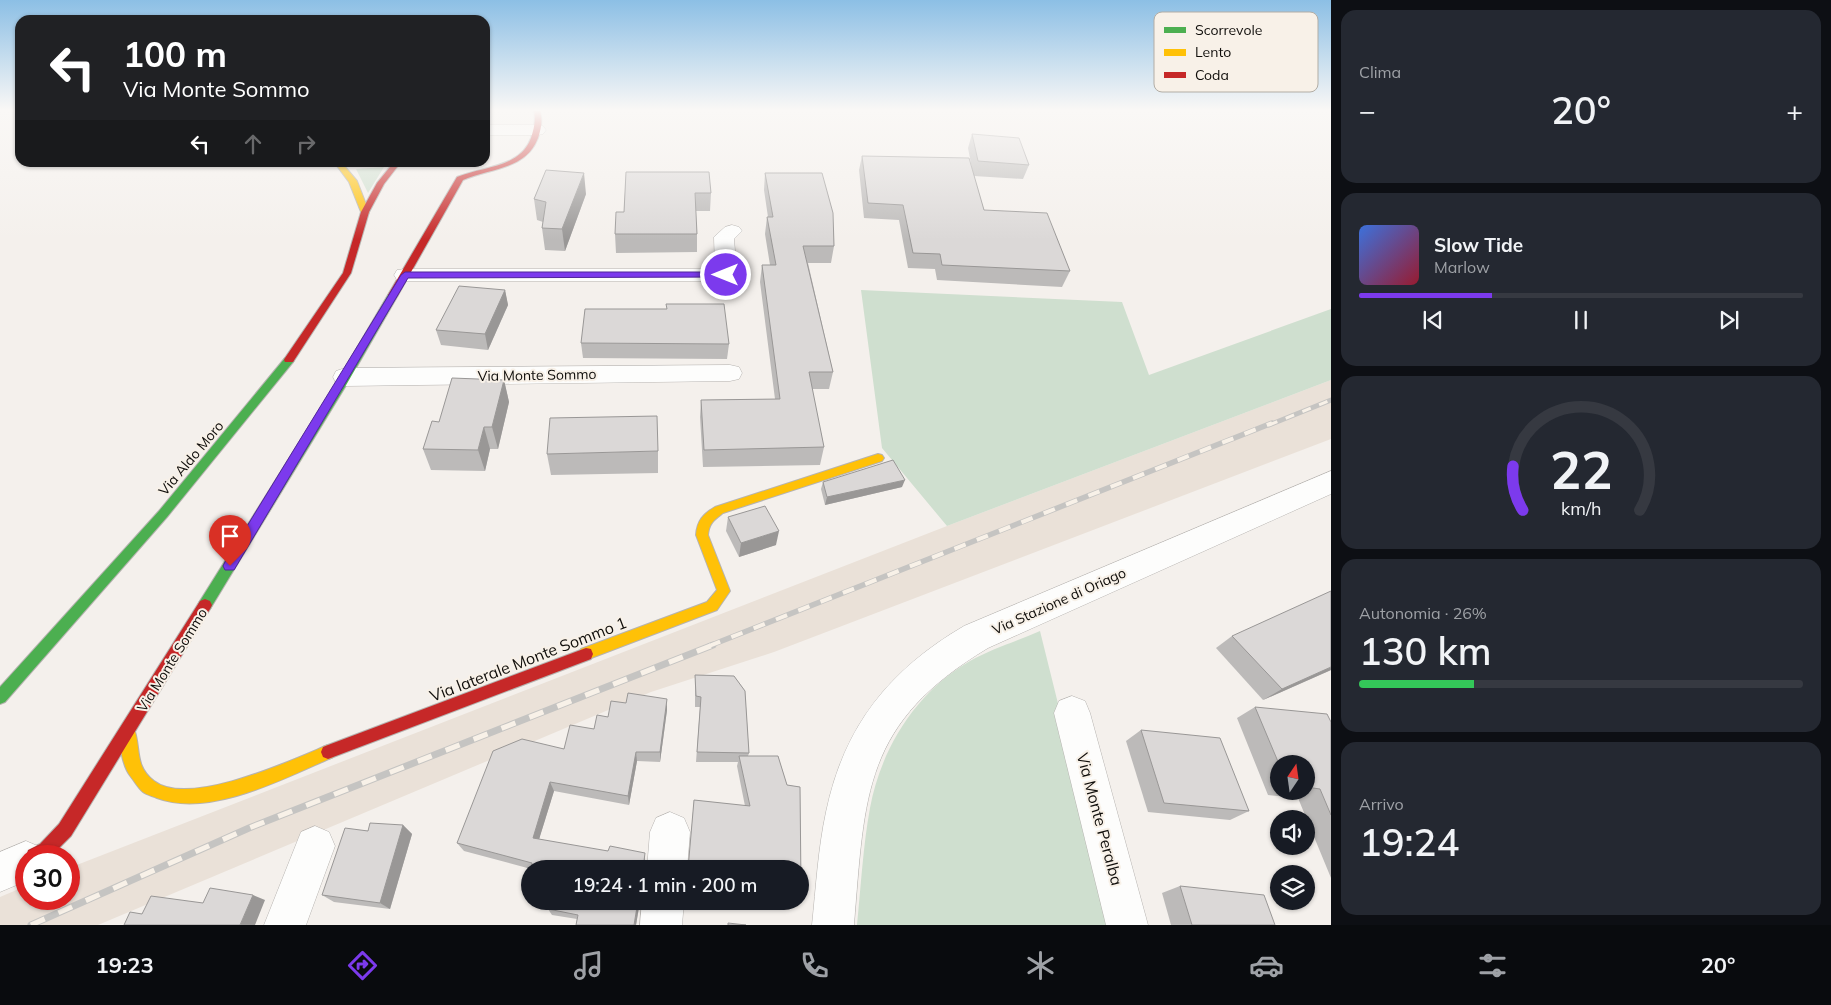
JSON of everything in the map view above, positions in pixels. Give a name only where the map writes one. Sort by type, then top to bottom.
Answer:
[{"type":"street","name":"Via Monte Sommo","points":[[51,845],[65,830],[128,731],[345,377],[460,179],[477,170],[503,165],[526,154]]},
{"type":"street","points":[[341,167],[353,181],[365,212]]},
{"type":"street","name":"Via Aldo Moro","points":[[0,697],[164,514],[297,350],[325,310],[347,273],[365,212],[382,183],[394,167]]},
{"type":"street","points":[[405,275],[726,275],[724,237],[732,231]]},
{"type":"street","name":"Via Monte Sommo","points":[[345,377],[730,373]]},
{"type":"street","name":"Via laterale Monte Sommo 1","points":[[128,731],[128,751],[133,768],[144,782],[159,792],[178,798],[200,798],[224,792],[712,606],[724,591],[721,577],[704,546],[701,531],[706,520],[719,510],[878,458]]},
{"type":"street","name":"Via Stazione di Oriago","points":[[833,925],[844,813],[849,790],[862,754],[879,722],[899,694],[922,671],[948,652],[976,637],[1331,482]]},
{"type":"street","name":"Via Monte Peralba","points":[[1072,713],[1127,925]]},
{"type":"street","points":[[284,925],[316,846]]},
{"type":"street","points":[[0,872],[15,865]]},
{"type":"street","points":[[661,925],[662,910]]},
{"type":"shaded area","points":[[1331,380],[1331,439],[774,652],[651,692],[98,925],[0,925],[0,897],[15,891],[15,910],[80,910],[80,864],[947,526]]},
{"type":"green space","points":[[384,167],[368,193],[356,169]]},
{"type":"green space","points":[[861,290],[1122,302],[1149,375],[1331,309],[1331,380],[947,526],[882,448]]},
{"type":"green space","points":[[1040,631],[1113,925],[857,925],[864,851],[875,786],[892,743],[904,723],[918,705],[951,673],[978,657]]},
{"type":"building","points":[[976,154],[1025,154],[1029,165],[978,161]]},
{"type":"building","points":[[862,156],[969,158],[984,210],[1047,213],[1070,271],[942,265],[940,254],[913,253],[903,205],[868,203]]},
{"type":"building","points":[[546,170],[584,173],[562,229],[542,228],[546,202],[534,199]]},
{"type":"building","points":[[626,172],[709,172],[711,193],[695,193],[697,234],[615,234],[616,212],[624,212]]},
{"type":"building","points":[[765,173],[822,173],[833,213],[834,246],[803,246],[833,372],[809,372],[824,447],[704,450],[701,400],[780,399],[762,265],[776,265],[767,217],[773,217]]},
{"type":"building","points":[[459,286],[505,290],[485,334],[436,330]]},
{"type":"building","points":[[666,304],[724,304],[729,344],[581,343],[585,309],[667,309]]},
{"type":"building","points":[[452,378],[504,380],[492,427],[484,427],[478,450],[423,449],[432,421],[439,422]]},
{"type":"building","points":[[657,416],[658,451],[547,454],[550,418]]},
{"type":"building","points":[[893,460],[905,480],[827,497],[823,482]]},
{"type":"building","points":[[765,506],[779,531],[741,543],[728,517]]},
{"type":"building","points":[[1331,591],[1331,667],[1282,689],[1232,636]]},
{"type":"building","points":[[695,675],[734,676],[745,691],[749,753],[697,752],[701,697],[696,696]]},
{"type":"building","points":[[628,693],[667,699],[660,752],[636,752],[628,796],[550,782],[533,838],[608,851],[610,846],[645,853],[644,860],[521,860],[457,843],[493,751],[522,739],[564,749],[570,725],[594,729],[597,715],[608,717],[611,701],[626,703]]},
{"type":"building","points":[[1255,707],[1327,714],[1331,722],[1331,815],[1320,789],[1315,788],[1315,755],[1275,755]]},
{"type":"building","points":[[1141,730],[1220,738],[1249,811],[1164,803]]},
{"type":"building","points":[[739,756],[778,756],[787,785],[800,787],[801,860],[689,860],[694,800],[750,806]]},
{"type":"building","points":[[370,823],[403,825],[380,903],[322,895],[345,828],[368,831]]},
{"type":"building","points":[[1180,886],[1264,895],[1275,925],[1192,925]]},
{"type":"building","points":[[210,888],[253,895],[240,925],[124,925],[130,912],[142,914],[151,896],[203,903]]},
{"type":"building","points":[[553,910],[636,910],[634,925],[576,925],[578,915]]},
{"type":"building","points":[[728,923],[746,925],[728,925]]},
{"type":"railway","points":[[1269,425],[1331,400]]},
{"type":"railway","points":[[709,646],[1272,423]]},
{"type":"railway","points":[[31,925],[249,828],[713,645]]},
{"type":"traffic: fast","points":[[205,605],[341,384],[393,295]]},
{"type":"traffic: fast","points":[[0,697],[163,514],[289,360]]},
{"type":"traffic: slow","points":[[341,167],[353,181],[365,212]]},
{"type":"traffic: slow","points":[[586,654],[712,606],[724,591],[702,535],[706,520],[719,510],[878,458]]},
{"type":"traffic: slow","points":[[128,731],[130,755],[134,769],[149,787],[170,795],[197,796],[226,791],[284,771],[328,752]]},
{"type":"traffic: jam","points":[[393,295],[460,179],[471,174],[505,165],[525,154]]},
{"type":"traffic: jam","points":[[289,360],[347,273],[365,212],[381,183],[394,167]]},
{"type":"traffic: jam","points":[[51,845],[65,830],[205,605]]},
{"type":"traffic: jam","points":[[328,752],[586,654]]},
{"type":"route","points":[[230,566],[405,275],[726,275]]}]
